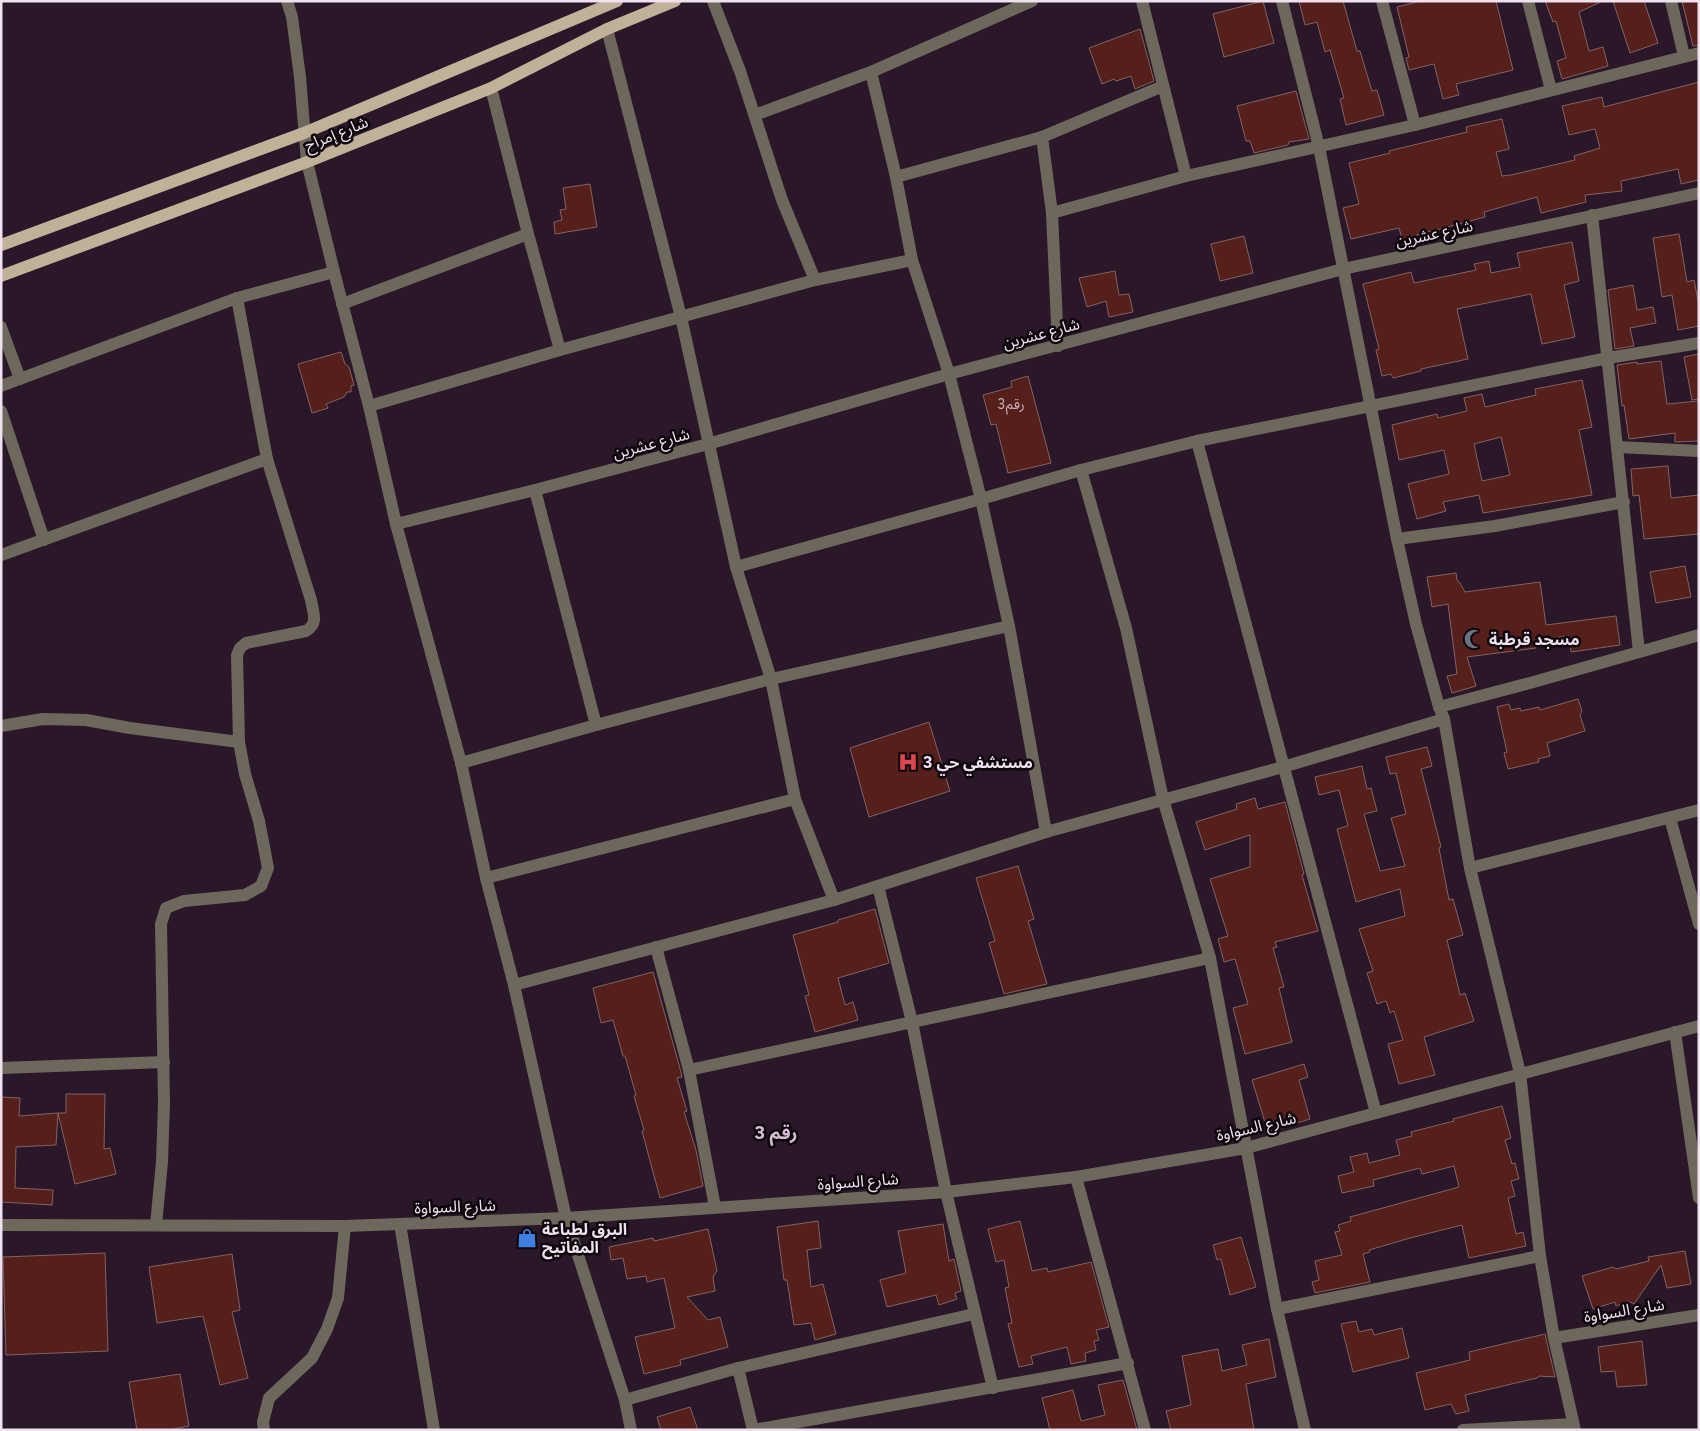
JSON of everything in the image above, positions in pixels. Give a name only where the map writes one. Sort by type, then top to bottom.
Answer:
[{"type":"main road","name":"شارع إمراح","points":[[1,245],[304,133],[617,1]]},
{"type":"main road","name":"شارع إمراح","points":[[1,276],[307,162],[491,88],[607,29],[675,1]]},
{"type":"street","points":[[288,1],[292,16],[300,78],[307,162],[342,304],[370,406],[396,524],[461,763],[486,878],[514,985],[566,1218],[625,1400],[631,1430]]},
{"type":"street","points":[[713,1],[755,115],[782,200],[815,280]]},
{"type":"street","points":[[755,115],[871,72],[1018,3],[1032,1]]},
{"type":"street","points":[[1142,1],[1186,176]]},
{"type":"street","points":[[1282,1],[1320,147],[1397,539],[1416,624],[1441,713],[1470,868],[1520,1073],[1540,1256],[1554,1338],[1574,1427],[1464,1430]]},
{"type":"street","points":[[1382,1],[1415,125]]},
{"type":"street","points":[[1528,1],[1551,90]]},
{"type":"street","points":[[1671,1],[1684,56]]},
{"type":"street","points":[[607,29],[681,318],[736,567],[770,679],[795,800],[834,900]]},
{"type":"street","points":[[1052,213],[1186,176],[1415,125],[1699,53]]},
{"type":"street","points":[[871,72],[896,177],[912,260],[949,374],[981,500],[1010,626],[1046,832]]},
{"type":"street","points":[[896,177],[1042,137],[1163,86]]},
{"type":"street","points":[[491,88],[560,350]]},
{"type":"street","points":[[1042,137],[1052,213],[1058,346]]},
{"type":"street","name":"شارع عشرين","points":[[396,524],[535,490],[708,444],[949,374],[1343,269],[1699,193]]},
{"type":"street","points":[[1592,215],[1639,652]]},
{"type":"street","points":[[342,304],[528,234]]},
{"type":"street","points":[[370,406],[560,350],[815,280],[912,260]]},
{"type":"street","points":[[1,386],[237,298],[334,272]]},
{"type":"street","points":[[156,1224],[162,1162],[164,1062],[161,924],[166,908],[184,901],[245,895],[261,886],[268,868],[259,821],[238,742],[237,655],[240,648],[246,644],[306,631],[313,627],[315,622],[311,600],[267,459],[237,298]]},
{"type":"street","points":[[1,328],[20,379]]},
{"type":"street","points":[[736,567],[981,500],[1081,470],[1197,442],[1608,358],[1699,343]]},
{"type":"street","points":[[1,411],[44,540]]},
{"type":"street","points":[[1197,442],[1376,1113]]},
{"type":"street","points":[[1618,448],[1699,451]]},
{"type":"street","points":[[1,555],[267,459]]},
{"type":"street","points":[[1081,470],[1126,628],[1163,800],[1210,958],[1277,1309],[1305,1430]]},
{"type":"street","points":[[535,490],[596,725]]},
{"type":"street","points":[[1397,539],[1495,526],[1624,502]]},
{"type":"street","points":[[461,763],[770,679],[1010,626]]},
{"type":"street","points":[[514,985],[834,900],[1046,832],[1283,766],[1530,683],[1699,635]]},
{"type":"street","points":[[1,726],[43,720],[86,720],[130,728],[238,742]]},
{"type":"street","points":[[486,878],[795,800]]},
{"type":"street","points":[[1470,868],[1699,810]]},
{"type":"street","points":[[1670,818],[1699,924]]},
{"type":"street","points":[[878,886],[912,1022],[946,1192],[993,1388]]},
{"type":"street","points":[[656,947],[689,1070],[715,1207]]},
{"type":"street","points":[[689,1070],[1210,958]]},
{"type":"street","name":"شارع السواوة","points":[[1,1225],[345,1226],[566,1218],[946,1192],[1076,1177],[1246,1148],[1699,1026]]},
{"type":"street","points":[[1675,1032],[1699,1198]]},
{"type":"street","points":[[1,1068],[164,1062]]},
{"type":"street","points":[[1076,1177],[1145,1430]]},
{"type":"street","points":[[400,1224],[434,1430]]},
{"type":"street","points":[[264,1430],[263,1422],[269,1398],[312,1358],[328,1329],[338,1298],[345,1226]]},
{"type":"street","points":[[1277,1309],[1540,1256]]},
{"type":"street","points":[[625,1400],[738,1368],[974,1314]]},
{"type":"street","name":"شارع السواوة","points":[[1554,1338],[1699,1315]]},
{"type":"street","points":[[738,1368],[754,1430],[1128,1363]]},
{"type":"building","points":[[1263,1],[1274,43],[1224,57],[1213,14]]},
{"type":"building","points":[[1299,1],[1343,1],[1357,51],[1360,51],[1372,91],[1377,90],[1384,115],[1346,125],[1340,99],[1344,98],[1330,50],[1325,52],[1317,22],[1305,25]]},
{"type":"building","points":[[1421,1],[1496,1],[1513,70],[1456,84],[1459,95],[1443,99],[1434,64],[1409,70],[1406,58],[1409,57],[1397,7]]},
{"type":"building","points":[[1545,1],[1603,1],[1579,12],[1589,51],[1603,47],[1608,66],[1562,79],[1557,61],[1566,58],[1556,21],[1553,22]]},
{"type":"building","points":[[1613,1],[1644,1],[1658,43],[1630,53]]},
{"type":"building","points":[[1682,1],[1699,1],[1699,45],[1693,46]]},
{"type":"building","points":[[1140,29],[1154,81],[1135,89],[1131,76],[1116,81],[1114,79],[1102,84],[1089,48]]},
{"type":"building","points":[[1699,82],[1699,180],[1681,184],[1678,169],[1621,181],[1622,191],[1585,195],[1586,202],[1541,213],[1537,197],[1484,212],[1485,217],[1402,239],[1399,228],[1351,239],[1343,208],[1359,204],[1349,163],[1467,132],[1466,127],[1502,119],[1509,149],[1496,152],[1502,176],[1511,175],[1575,160],[1574,156],[1600,148],[1595,129],[1569,135],[1562,106],[1602,97],[1604,107]]},
{"type":"building","points":[[1296,91],[1309,139],[1289,142],[1288,145],[1254,153],[1250,141],[1246,141],[1237,106]]},
{"type":"building","points":[[590,184],[597,227],[555,234],[554,222],[562,220],[560,210],[566,209],[563,188]]},
{"type":"building","points":[[1679,234],[1687,282],[1694,280],[1699,306],[1699,326],[1678,330],[1672,295],[1662,297],[1653,238]]},
{"type":"building","points":[[1244,236],[1253,273],[1220,281],[1211,244]]},
{"type":"building","points":[[1572,242],[1579,281],[1564,285],[1575,337],[1542,344],[1531,294],[1457,309],[1468,359],[1421,369],[1421,371],[1393,378],[1391,374],[1382,376],[1376,350],[1379,349],[1363,284],[1411,272],[1414,283],[1476,270],[1474,264],[1489,261],[1491,273],[1520,267],[1517,253]]},
{"type":"building","points":[[1115,271],[1119,295],[1129,294],[1133,312],[1109,317],[1106,301],[1087,307],[1079,278]]},
{"type":"building","points":[[1633,285],[1637,310],[1653,307],[1656,323],[1630,328],[1634,346],[1615,349],[1608,290]]},
{"type":"building","points":[[341,352],[345,364],[349,367],[354,385],[351,386],[351,392],[347,392],[344,397],[326,404],[328,408],[312,413],[298,364]]},
{"type":"building","points":[[1699,354],[1699,399],[1692,400],[1684,357]]},
{"type":"building","points":[[1661,361],[1667,404],[1699,401],[1699,441],[1675,442],[1675,433],[1629,439],[1624,405],[1622,406],[1617,365]]},
{"type":"building","points":[[1028,376],[1051,463],[1008,473],[996,424],[991,425],[983,395],[1012,387],[1011,381]]},
{"type":"building","points":[[1582,380],[1592,427],[1579,430],[1592,495],[1483,513],[1479,495],[1443,502],[1446,511],[1417,519],[1408,484],[1449,474],[1444,450],[1399,460],[1392,425],[1437,414],[1438,418],[1467,411],[1464,398],[1482,394],[1485,407],[1536,395],[1535,389]],"holes":[[[1501,437],[1510,475],[1482,481],[1474,444]]]},
{"type":"building","points":[[1668,466],[1671,498],[1699,495],[1699,534],[1644,539],[1639,495],[1633,496],[1631,469]]},
{"type":"building","points":[[1685,566],[1691,597],[1656,603],[1650,572]]},
{"type":"building","points":[[1456,573],[1457,580],[1465,592],[1540,582],[1546,625],[1616,616],[1620,645],[1571,652],[1569,636],[1535,640],[1536,648],[1467,657],[1476,686],[1452,693],[1447,676],[1457,674],[1448,604],[1432,607],[1427,577]]},
{"type":"building","points":[[1578,699],[1585,731],[1547,743],[1550,756],[1538,759],[1539,762],[1508,769],[1504,753],[1507,752],[1497,707],[1509,704],[1511,710],[1520,708],[1521,711],[1539,707],[1540,710]]},
{"type":"building","points":[[929,722],[950,791],[869,817],[850,748]]},
{"type":"building","points":[[1427,747],[1432,766],[1421,769],[1441,847],[1439,848],[1449,900],[1453,899],[1463,935],[1447,940],[1460,995],[1465,993],[1474,1021],[1424,1037],[1435,1075],[1399,1084],[1388,1044],[1403,1040],[1394,1011],[1390,1013],[1386,1001],[1377,1004],[1367,973],[1373,971],[1359,929],[1405,916],[1400,889],[1356,902],[1337,829],[1348,826],[1339,790],[1319,795],[1315,777],[1362,766],[1367,789],[1371,788],[1377,811],[1364,814],[1380,871],[1405,866],[1391,818],[1406,814],[1396,773],[1390,774],[1386,757]]},
{"type":"building","points":[[1255,798],[1258,809],[1285,802],[1304,874],[1302,875],[1318,931],[1275,942],[1277,947],[1273,948],[1284,987],[1279,988],[1292,1042],[1245,1054],[1233,1008],[1248,1004],[1235,959],[1224,962],[1218,939],[1228,936],[1210,879],[1250,867],[1250,835],[1205,850],[1196,822],[1237,809],[1236,804]]},
{"type":"building","points":[[1018,866],[1034,919],[1028,921],[1047,984],[1004,994],[989,943],[995,941],[976,878]]},
{"type":"building","points":[[875,909],[889,963],[838,978],[845,1005],[853,1002],[858,1020],[815,1032],[805,996],[809,995],[793,935]]},
{"type":"building","points":[[653,972],[681,1072],[682,1077],[677,1078],[687,1111],[684,1112],[696,1150],[703,1186],[660,1198],[625,1056],[623,1056],[613,1020],[601,1023],[593,988]]},
{"type":"building","points":[[1304,1064],[1308,1077],[1299,1080],[1310,1119],[1268,1132],[1252,1080]]},
{"type":"building","points":[[66,1094],[105,1094],[104,1149],[110,1148],[116,1174],[75,1184],[58,1113],[66,1113]]},
{"type":"building","points":[[1,1097],[20,1098],[19,1116],[58,1113],[56,1145],[16,1147],[15,1188],[53,1190],[52,1205],[1,1202]]},
{"type":"building","points":[[1502,1106],[1511,1138],[1505,1140],[1512,1164],[1515,1163],[1519,1179],[1511,1181],[1515,1196],[1508,1198],[1516,1234],[1523,1232],[1526,1246],[1469,1258],[1462,1225],[1369,1250],[1370,1252],[1363,1254],[1370,1282],[1315,1293],[1312,1282],[1319,1280],[1315,1261],[1342,1255],[1335,1232],[1340,1231],[1338,1225],[1351,1221],[1350,1217],[1459,1187],[1454,1166],[1422,1174],[1420,1168],[1373,1180],[1374,1186],[1342,1193],[1338,1176],[1354,1172],[1350,1157],[1367,1153],[1369,1163],[1400,1155],[1396,1140],[1412,1136],[1411,1132]]},
{"type":"building","points":[[818,1221],[821,1248],[807,1250],[811,1287],[823,1284],[836,1334],[815,1340],[811,1323],[794,1325],[787,1280],[784,1280],[777,1227]]},
{"type":"building","points":[[1020,1221],[1032,1271],[1047,1268],[1048,1272],[1091,1262],[1109,1327],[1096,1330],[1099,1340],[1094,1341],[1096,1350],[1085,1353],[1086,1361],[1071,1364],[1067,1347],[1031,1356],[1033,1364],[1019,1367],[1008,1324],[1012,1323],[1005,1288],[1009,1287],[1004,1260],[996,1262],[988,1229]]},
{"type":"building","points":[[943,1224],[949,1261],[954,1259],[961,1291],[955,1293],[957,1299],[939,1305],[936,1295],[887,1307],[880,1280],[906,1273],[898,1231]]},
{"type":"building","points":[[708,1229],[717,1271],[713,1277],[715,1291],[687,1297],[708,1320],[720,1317],[728,1347],[680,1360],[681,1365],[644,1374],[635,1337],[675,1328],[664,1278],[647,1282],[646,1276],[627,1279],[623,1258],[611,1260],[609,1247],[653,1238],[654,1241]]},
{"type":"building","points":[[1241,1237],[1256,1287],[1230,1295],[1221,1259],[1217,1260],[1213,1245]]},
{"type":"building","points":[[1685,1251],[1691,1284],[1667,1288],[1661,1265],[1634,1304],[1628,1301],[1616,1306],[1615,1302],[1593,1309],[1582,1276],[1613,1267],[1616,1269],[1649,1261],[1648,1257]]},
{"type":"building","points":[[105,1253],[108,1351],[6,1355],[3,1257]]},
{"type":"building","points":[[232,1254],[240,1310],[232,1312],[248,1378],[220,1385],[203,1316],[157,1323],[149,1267]]},
{"type":"building","points":[[1356,1321],[1359,1332],[1372,1329],[1374,1335],[1402,1328],[1409,1358],[1353,1372],[1341,1324]]},
{"type":"building","points":[[1545,1334],[1555,1377],[1539,1376],[1465,1395],[1469,1411],[1456,1414],[1451,1404],[1425,1410],[1416,1373],[1470,1360],[1469,1352]]},
{"type":"building","points":[[1269,1339],[1276,1377],[1246,1384],[1254,1430],[1171,1430],[1166,1411],[1191,1405],[1182,1356],[1218,1349],[1222,1371],[1247,1365],[1242,1345]]},
{"type":"building","points":[[1642,1341],[1647,1385],[1617,1387],[1615,1371],[1601,1372],[1598,1347]]},
{"type":"building","points":[[180,1374],[189,1426],[168,1430],[137,1430],[129,1382]]},
{"type":"building","points":[[1123,1380],[1137,1430],[1050,1430],[1042,1398],[1073,1390],[1081,1421],[1105,1415],[1098,1385]]},
{"type":"building","points":[[690,1407],[698,1430],[661,1430],[657,1417]]},
{"type":"place","name":"مسجد قرطبة","points":[[1474,639]]},
{"type":"place","name":"مستشفي حي 3","points":[[908,762]]},
{"type":"place","name":"البرق لطباعة المفاتيح","points":[[527,1238]]},
{"type":"district","name":"رقم 3","points":[[776,1133]]}]
